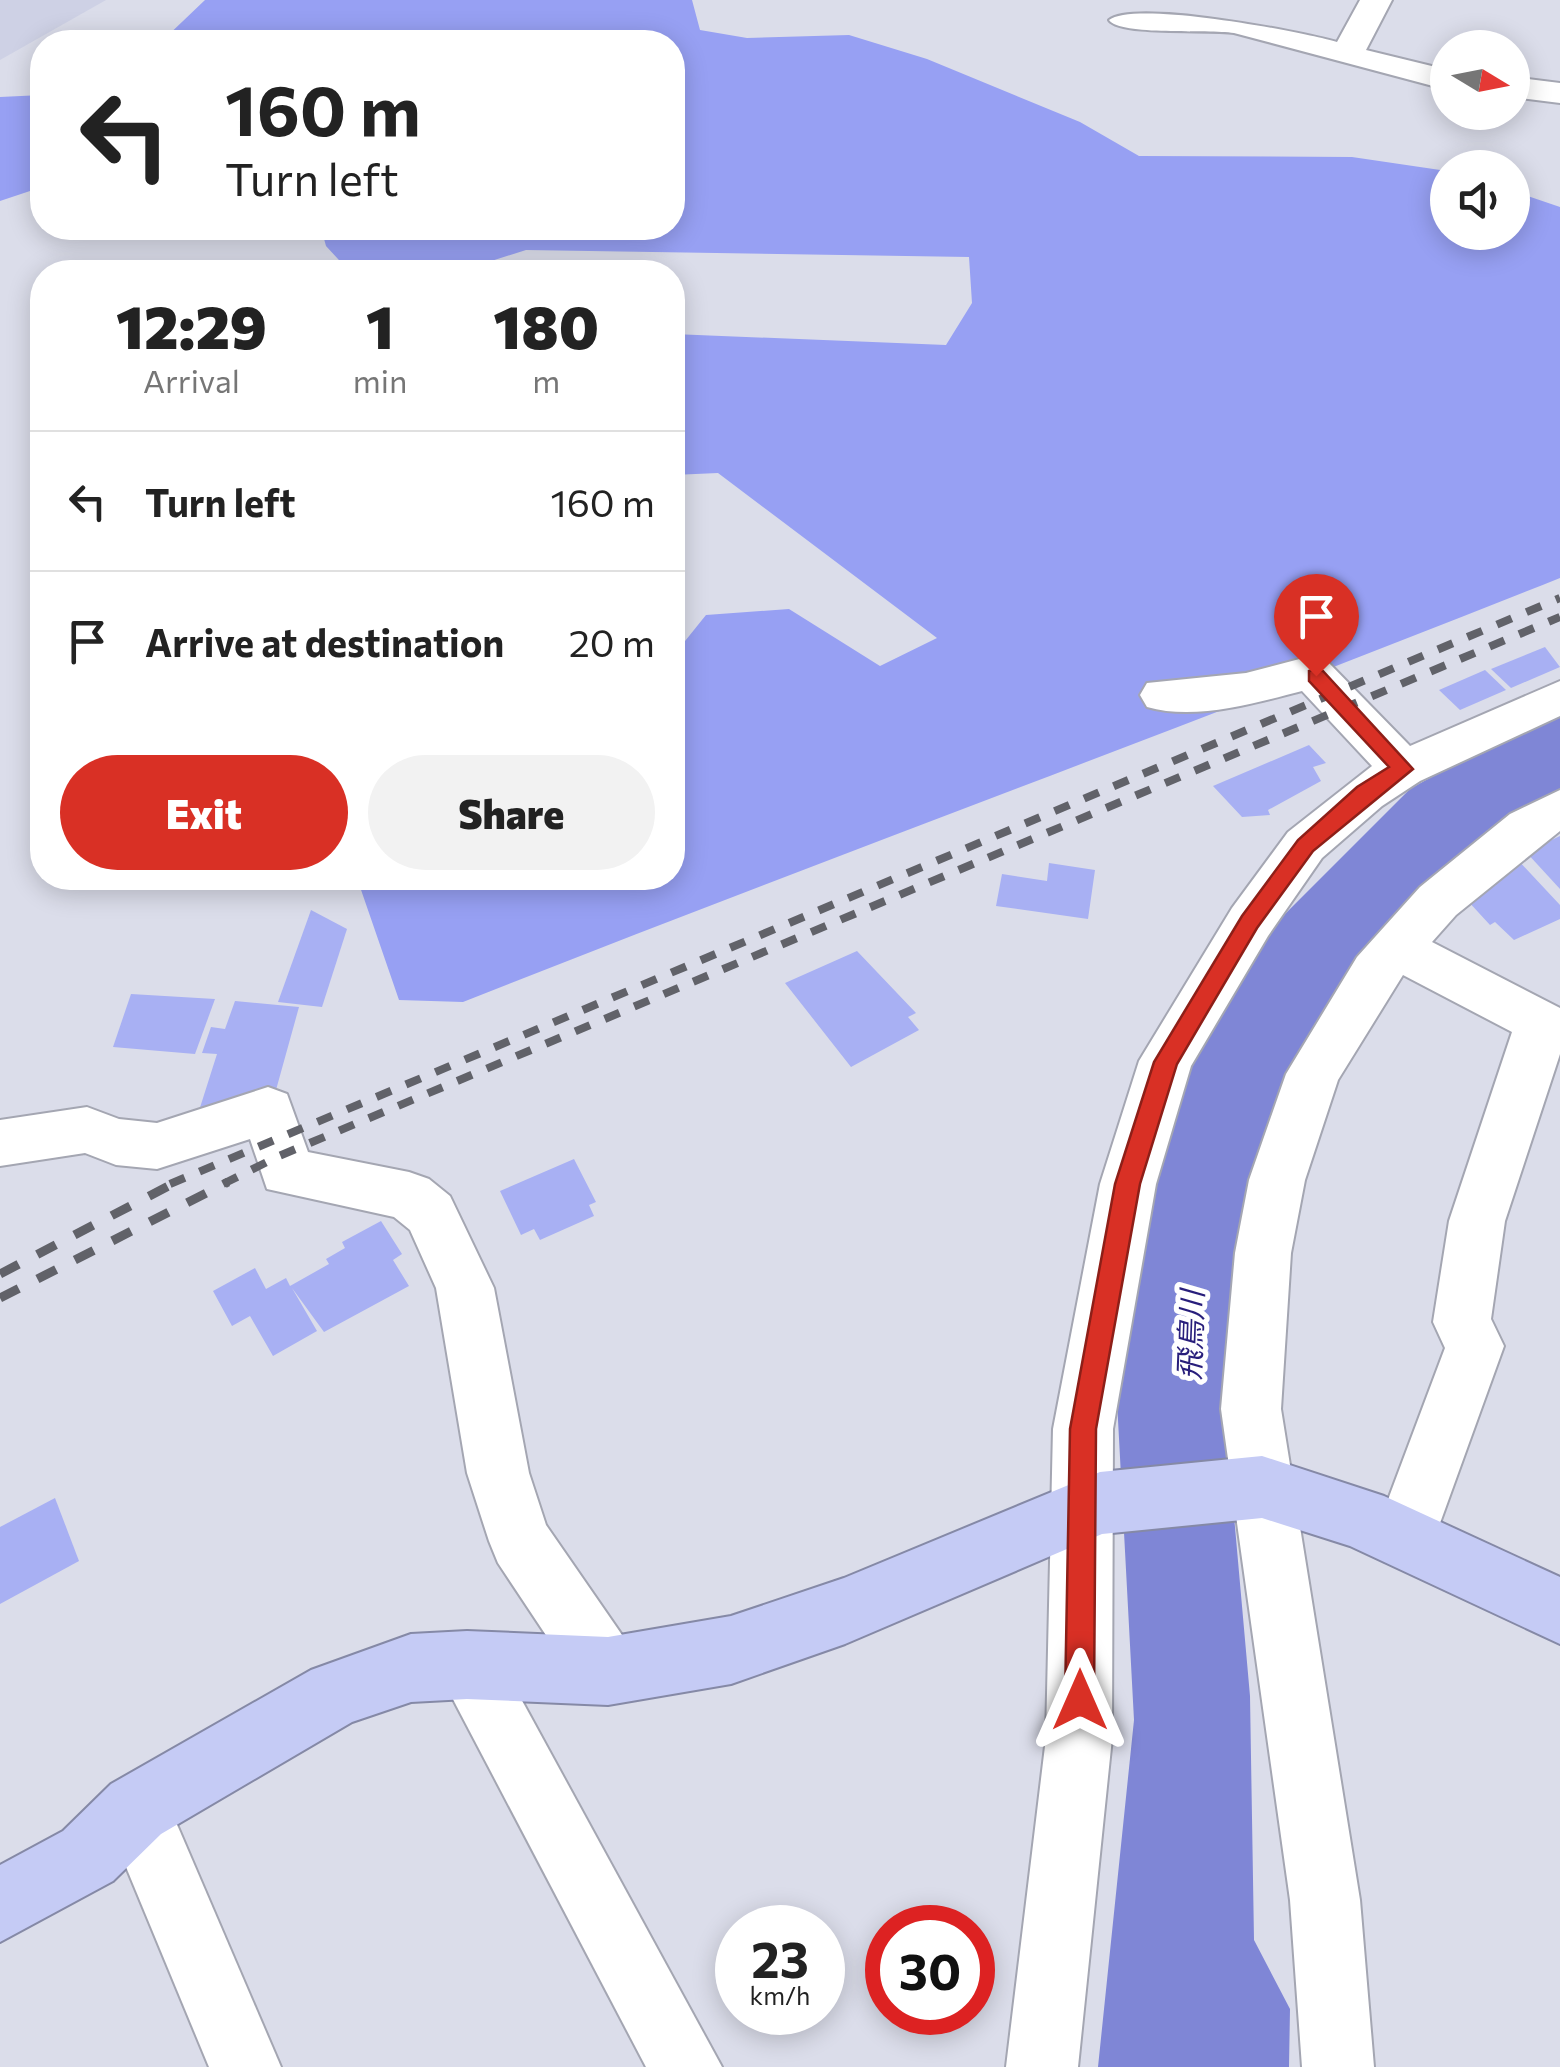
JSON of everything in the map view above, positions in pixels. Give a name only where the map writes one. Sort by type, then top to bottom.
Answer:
[{"type":"highway","points":[[0,1905],[88,1856],[136,1809],[335,1694],[411,1668],[467,1665],[608,1671],[731,1650],[828,1617],[1091,1506],[1254,1488],[1361,1518],[1560,1611]]},
{"type":"street","points":[[1347,56],[1376,0]]},
{"type":"street","points":[[1125,20],[1206,18],[1430,76]]},
{"type":"street","points":[[1530,89],[1560,93]]},
{"type":"street","points":[[1163,695],[1246,689],[1310,672],[1402,769]]},
{"type":"street","points":[[1042,2067],[1079,1738],[1091,1506],[1083,1429],[1128,1184],[1166,1062],[1250,922],[1305,845],[1365,793],[1402,769],[1560,696]]},
{"type":"street","points":[[1338,2067],[1325,1900],[1254,1488],[1251,1408],[1264,1253],[1277,1180],[1314,1074],[1376,972],[1453,889],[1526,826],[1560,808]]},
{"type":"street","points":[[1397,948],[1551,1028],[1477,1221],[1462,1322],[1475,1346],[1405,1537]]},
{"type":"street","points":[[0,1143],[88,1130],[116,1142],[157,1146],[268,1110],[286,1172],[409,1196],[430,1213],[465,1288],[498,1473],[520,1542],[608,1671]]},
{"type":"street","points":[[467,1665],[686,2067]]},
{"type":"street","points":[[136,1809],[245,2067]]},
{"type":"shaded area","points":[[0,0],[106,0],[53,30],[30,30],[30,43],[0,60]]},
{"type":"shaded area","points":[[205,0],[692,0],[700,30],[747,38],[849,35],[927,59],[1080,122],[1139,156],[1352,157],[1430,168],[1430,250],[1530,250],[1530,197],[1560,207],[1560,578],[463,1002],[399,1000],[361,890],[685,890],[685,641],[706,615],[789,609],[880,666],[937,638],[718,473],[685,474],[685,334],[946,345],[972,303],[969,257],[526,250],[495,260],[339,260],[326,246],[324,240],[685,240],[685,30],[174,30]]},
{"type":"shaded area","points":[[30,96],[30,191],[0,201],[0,97]]},
{"type":"water","name":"飛鳥川","points":[[1560,705],[1560,792],[1382,941],[1226,1426],[1250,1696],[1254,1940],[1290,2009],[1289,2067],[1098,2067],[1134,1720],[1117,1401],[1170,1101],[1251,948],[1410,789]]},
{"type":"building","points":[[1545,647],[1560,667],[1511,688],[1491,669]]},
{"type":"building","points":[[1485,670],[1506,690],[1460,710],[1439,690]]},
{"type":"building","points":[[1309,745],[1326,763],[1313,767],[1321,781],[1268,810],[1270,815],[1242,817],[1213,786]]},
{"type":"building","points":[[1560,836],[1560,889],[1526,852]]},
{"type":"building","points":[[1517,859],[1560,905],[1560,919],[1514,940],[1495,922],[1490,925],[1467,900],[1496,885],[1483,870]]},
{"type":"building","points":[[1049,863],[1095,870],[1088,919],[996,906],[1002,874],[1047,881]]},
{"type":"building","points":[[311,910],[347,929],[322,1007],[278,1002]]},
{"type":"building","points":[[857,951],[916,1013],[908,1017],[919,1030],[851,1067],[785,983]]},
{"type":"building","points":[[131,994],[215,999],[195,1054],[113,1047]]},
{"type":"building","points":[[235,1001],[299,1007],[276,1090],[266,1089],[197,1117],[217,1054],[202,1053],[211,1027],[225,1029]]},
{"type":"building","points":[[574,1159],[596,1202],[589,1205],[594,1216],[540,1240],[534,1229],[521,1235],[500,1191]]},
{"type":"building","points":[[381,1221],[402,1254],[393,1260],[409,1286],[324,1332],[292,1288],[317,1331],[273,1356],[250,1316],[232,1326],[213,1291],[255,1268],[266,1289],[286,1278],[290,1286],[329,1264],[326,1259],[345,1248],[342,1242]]},
{"type":"building","points":[[55,1498],[79,1561],[0,1604],[0,1527]]},
{"type":"railway","points":[[170,1184],[1560,598]]},
{"type":"railway","points":[[223,1184],[279,1156],[1560,617]]},
{"type":"railway","points":[[0,1274],[176,1182]]},
{"type":"railway","points":[[0,1298],[228,1182]]},
{"type":"route","points":[[1080,1700],[1083,1429],[1128,1184],[1166,1062],[1250,922],[1305,845],[1365,793],[1402,769],[1316,676]]}]
